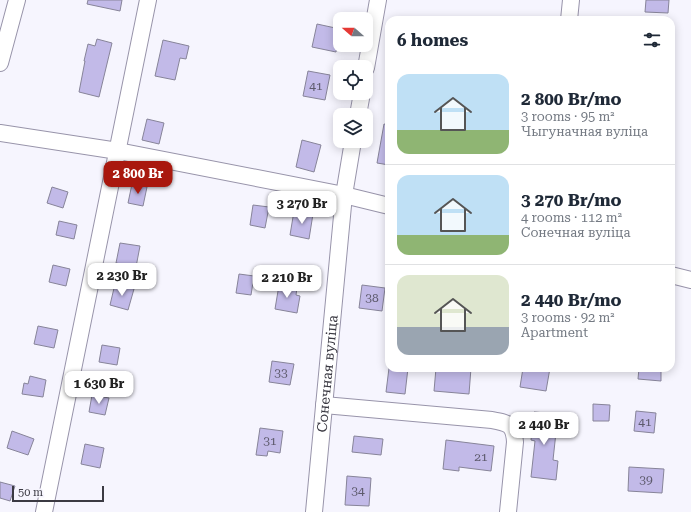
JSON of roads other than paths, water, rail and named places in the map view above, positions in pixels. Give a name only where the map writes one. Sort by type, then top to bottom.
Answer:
[{"type":"street","points":[[0,63],[17,0]]},
{"type":"street","points":[[44,512],[148,0]]},
{"type":"street","points":[[367,60],[378,0]]},
{"type":"street","points":[[569,16],[571,0]]},
{"type":"street","points":[[0,133],[118,151],[344,195],[385,205]]},
{"type":"street","name":"Сонечная вуліца","points":[[314,512],[344,195],[352,148]]},
{"type":"street","points":[[675,276],[691,280]]},
{"type":"street","points":[[324,404],[492,420],[503,422],[511,426],[515,442],[508,512]]}]
